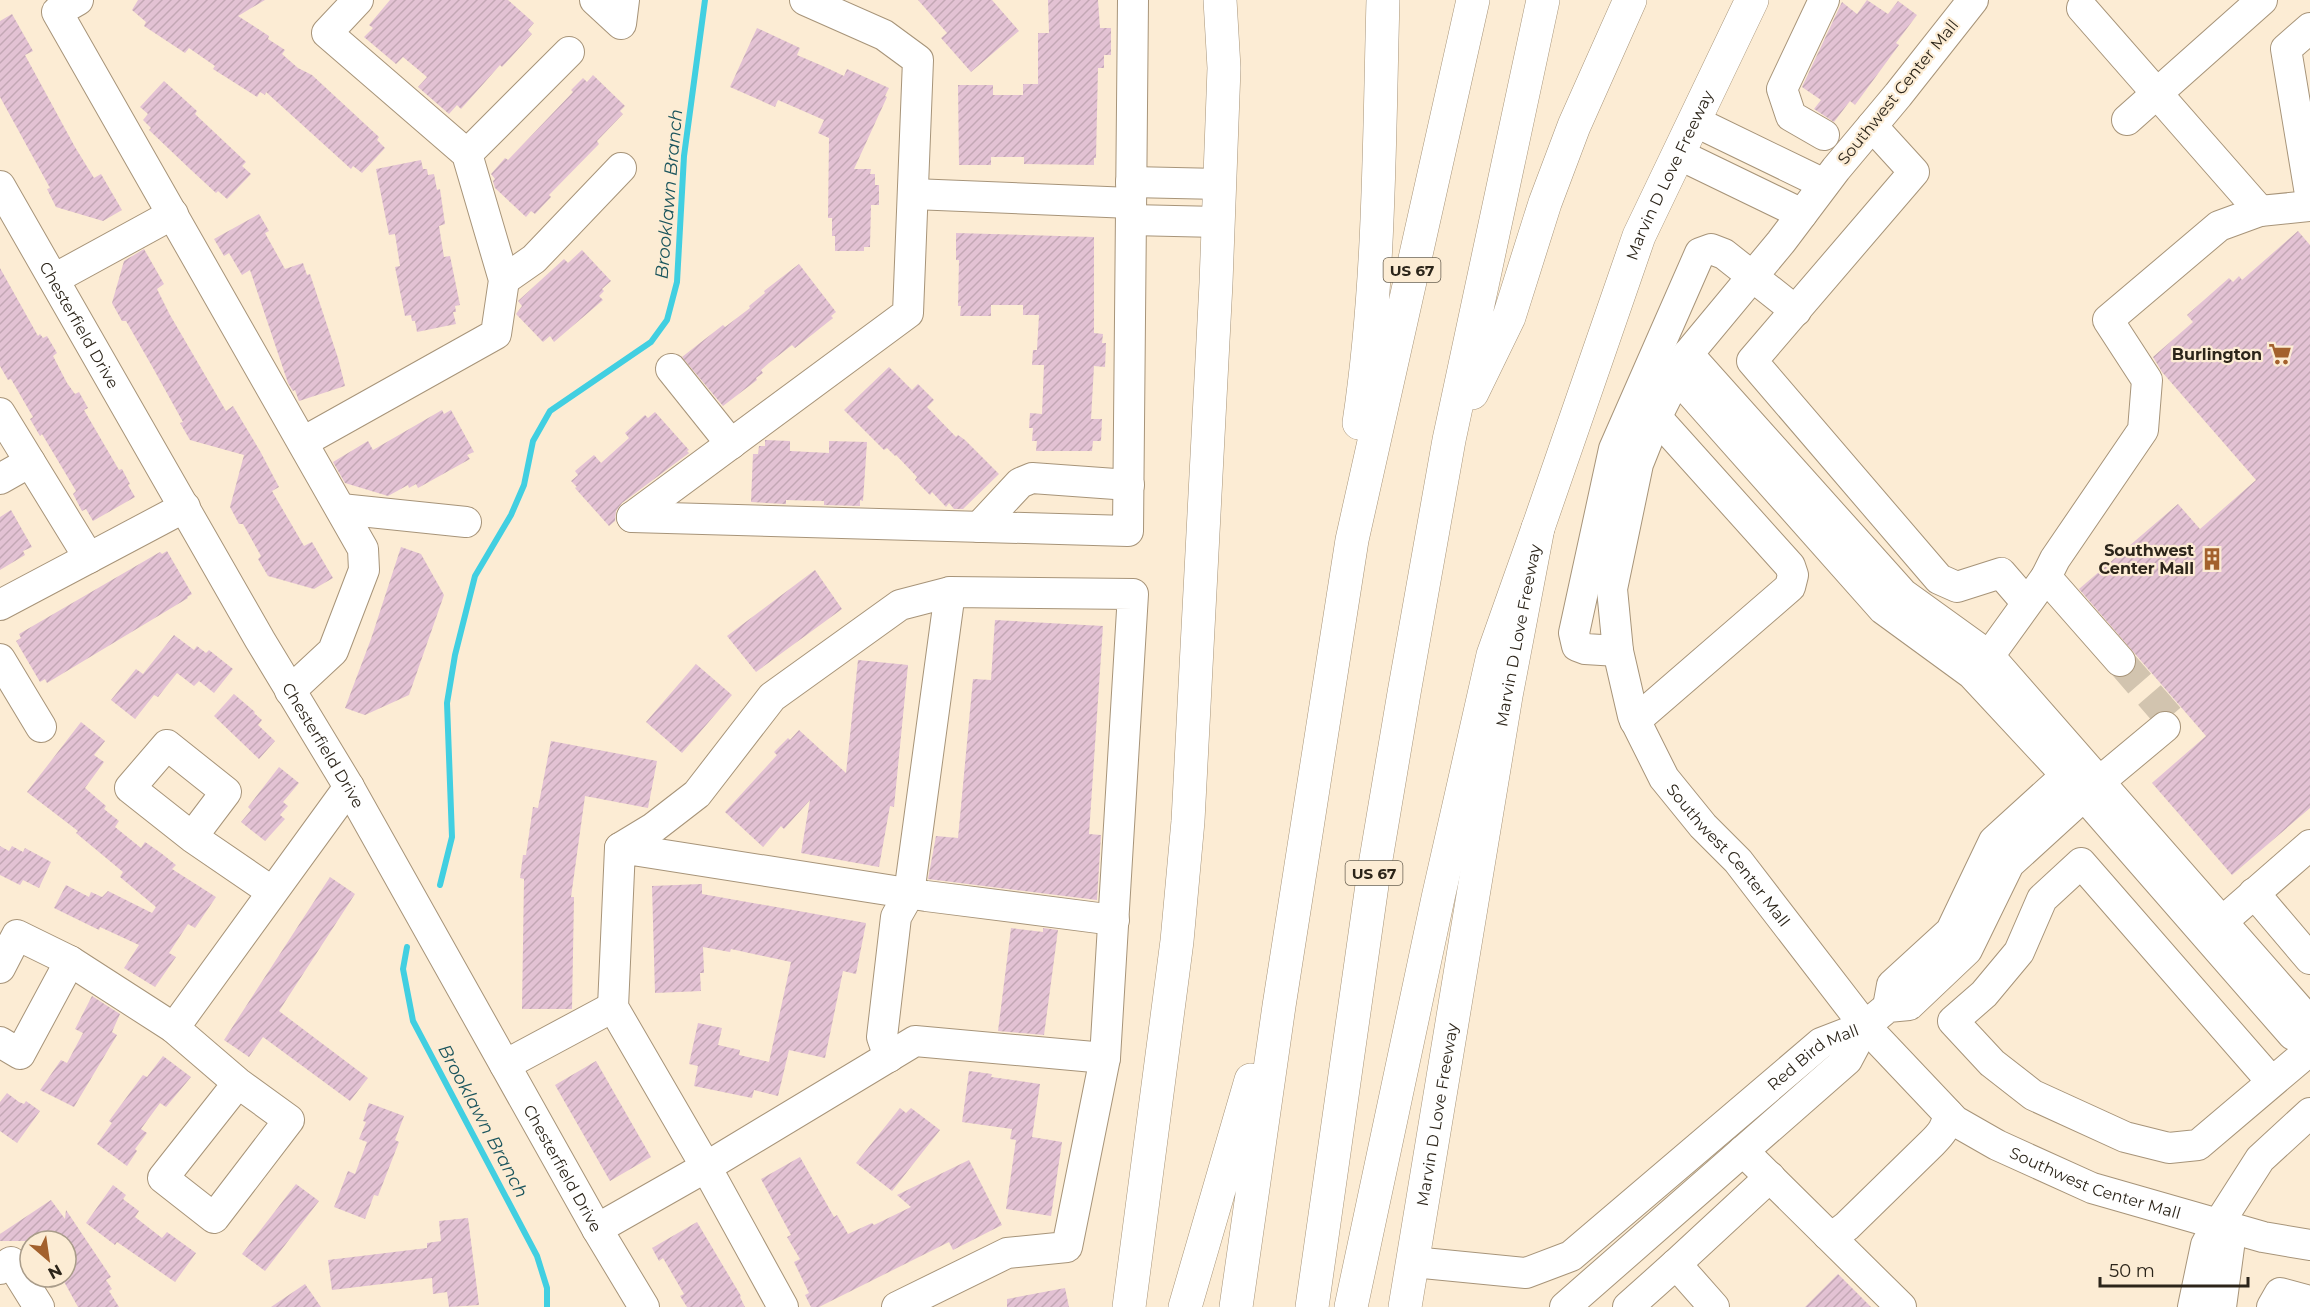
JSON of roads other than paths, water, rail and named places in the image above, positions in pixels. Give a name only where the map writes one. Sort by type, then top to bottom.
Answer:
[{"type":"main road","points":[[1129,1307],[1177,941],[1188,821],[1220,184],[1224,68],[1220,0]]},
{"type":"main road","points":[[1352,540],[1346,506],[1368,352],[1376,238],[1383,0]]},
{"type":"main road","name":"US 67","points":[[1312,1307],[1374,872],[1406,681],[1449,440],[1543,0]]},
{"type":"main road","points":[[1449,440],[1509,317],[1545,204],[1574,126],[1630,0]]},
{"type":"main road","name":"Marvin D Love Freeway","points":[[1405,1307],[1506,696],[1538,528],[1639,236],[1752,0]]},
{"type":"main road","name":"US 67","points":[[1236,1307],[1279,1006],[1352,540],[1470,7]]},
{"type":"main road","points":[[1351,1307],[1438,898],[1493,655],[1538,528]]},
{"type":"main road","points":[[1185,1307],[1255,1068],[1279,1006]]},
{"type":"street","points":[[78,0],[57,12],[363,549],[364,570],[333,651],[290,691]]},
{"type":"street","points":[[303,442],[496,334],[504,280],[466,154],[327,33],[358,0]]},
{"type":"street","points":[[595,0],[621,24],[624,0]]},
{"type":"street","points":[[805,0],[884,35],[918,60],[908,313],[632,517],[1128,531],[1133,0]]},
{"type":"street","points":[[1824,0],[1782,88],[1791,116],[1824,135]]},
{"type":"street","points":[[2127,120],[2262,0]]},
{"type":"street","name":"Southwest Center Mall","points":[[1962,3],[1872,126],[1682,365],[1657,418],[1638,464],[1612,589],[1618,651],[1635,721],[1664,778],[1703,826],[1738,861],[1865,1026],[1955,1121],[1997,1145],[2092,1188],[2263,1237],[2310,1245]]},
{"type":"street","points":[[2083,3],[2157,93],[2260,211]]},
{"type":"street","points":[[2310,27],[2286,49],[2303,111],[2310,194]]},
{"type":"street","points":[[466,154],[569,52]]},
{"type":"street","points":[[1694,121],[1824,184]]},
{"type":"street","points":[[1872,126],[1914,172],[1752,361],[1939,579],[1957,587],[2001,573],[2026,602]]},
{"type":"street","points":[[1678,153],[1802,214]]},
{"type":"street","points":[[504,280],[534,259],[621,168]]},
{"type":"street","points":[[1131,202],[1220,184]]},
{"type":"street","name":"Chesterfield Drive","points":[[0,186],[290,691],[349,787],[597,1229],[644,1307]]},
{"type":"street","points":[[913,194],[1131,202],[1218,222]]},
{"type":"street","points":[[1980,665],[2046,577],[2055,559],[2144,430],[2147,380],[2108,320],[2219,226],[2260,211],[2310,206]]},
{"type":"street","points":[[54,279],[173,214]]},
{"type":"street","points":[[1618,651],[1585,649],[1577,646],[1574,633],[1614,449],[1700,253],[1711,249],[1724,254],[1796,310]]},
{"type":"street","points":[[1682,365],[1903,594],[1980,665],[2214,929],[2309,1021],[2308,1041],[2272,1082],[2198,1145],[2169,1148],[2125,1137],[2033,1095],[1992,1064],[1953,1021],[1984,994],[2019,952],[2042,899],[2080,863],[2272,1082]]},
{"type":"street","points":[[671,369],[731,444]]},
{"type":"street","points":[[0,413],[89,558]]},
{"type":"street","points":[[1635,721],[1790,587],[1793,575],[1790,566],[1657,418]]},
{"type":"street","points":[[0,479],[30,462]]},
{"type":"street","points":[[979,527],[1020,483],[1032,478],[1129,485]]},
{"type":"street","points":[[0,606],[185,507]]},
{"type":"street","points":[[341,509],[466,522]]},
{"type":"street","points":[[2046,577],[2120,660]]},
{"type":"street","points":[[620,848],[653,828],[697,794],[772,697],[900,604],[950,592],[1133,594],[1106,1058],[1067,1247],[1007,1253],[941,1297],[897,1307]]},
{"type":"street","points":[[889,1057],[882,1037],[896,917],[909,894],[950,592]]},
{"type":"street","points":[[0,659],[41,728]]},
{"type":"street","points":[[1888,1007],[1892,985],[1951,931],[1994,841],[2083,779],[2165,727]]},
{"type":"street","points":[[1865,1026],[1888,1007],[1909,1005],[1967,950],[2009,864],[2083,779]]},
{"type":"street","points":[[174,1028],[349,787]]},
{"type":"street","points":[[192,837],[272,891]]},
{"type":"street","points":[[2214,929],[2310,845]]},
{"type":"street","points":[[620,848],[909,894],[1114,921]]},
{"type":"street","points":[[620,848],[613,1007],[706,1167],[783,1307]]},
{"type":"street","points":[[2254,893],[2310,959]]},
{"type":"street","points":[[1981,923],[2019,952]]},
{"type":"street","points":[[0,968],[17,935],[70,961],[174,1028],[238,1083]]},
{"type":"street","points":[[0,1041],[20,1054],[70,961]]},
{"type":"street","points":[[505,1065],[613,1007]]},
{"type":"street","name":"Red Bird Mall","points":[[1413,1262],[1526,1273],[1571,1256],[1821,1043],[1865,1026]]},
{"type":"street","name":"Red Bird Mall","points":[[1565,1307],[1847,1060],[1865,1026]]},
{"type":"street","points":[[597,1229],[706,1167],[915,1041],[1106,1058]]},
{"type":"street","points":[[2193,1307],[2206,1245],[2260,1159],[2310,1113]]},
{"type":"street","points":[[1828,1235],[1839,1232],[1847,1226],[1932,1143],[1944,1130],[1948,1122],[1948,1114]]},
{"type":"street","points":[[1743,1151],[1900,1307]]},
{"type":"street","points":[[1628,1307],[1770,1178]]},
{"type":"street","points":[[2220,1225],[2229,1247],[2221,1307]]},
{"type":"street","points":[[0,1269],[10,1262],[39,1307]]},
{"type":"street","points":[[1676,1264],[1714,1307]]},
{"type":"street","points":[[2272,1307],[2280,1293],[2310,1301]]},
{"type":"waterway","name":"Brooklawn Branch","points":[[440,885],[452,837],[447,703],[455,655],[475,576],[511,515],[524,485],[533,441],[550,411],[651,342],[667,320],[677,282],[684,156],[705,0]]},
{"type":"waterway","name":"Brooklawn Branch","points":[[407,947],[403,969],[413,1021],[537,1256],[547,1288],[547,1307]]},
{"type":"tunnel","points":[[2120,661],[2172,721],[2165,727]]},
{"type":"place","name":"Burlington","points":[[2280,354]]},
{"type":"place","name":"Southwest Center Mall","points":[[2212,559]]}]
